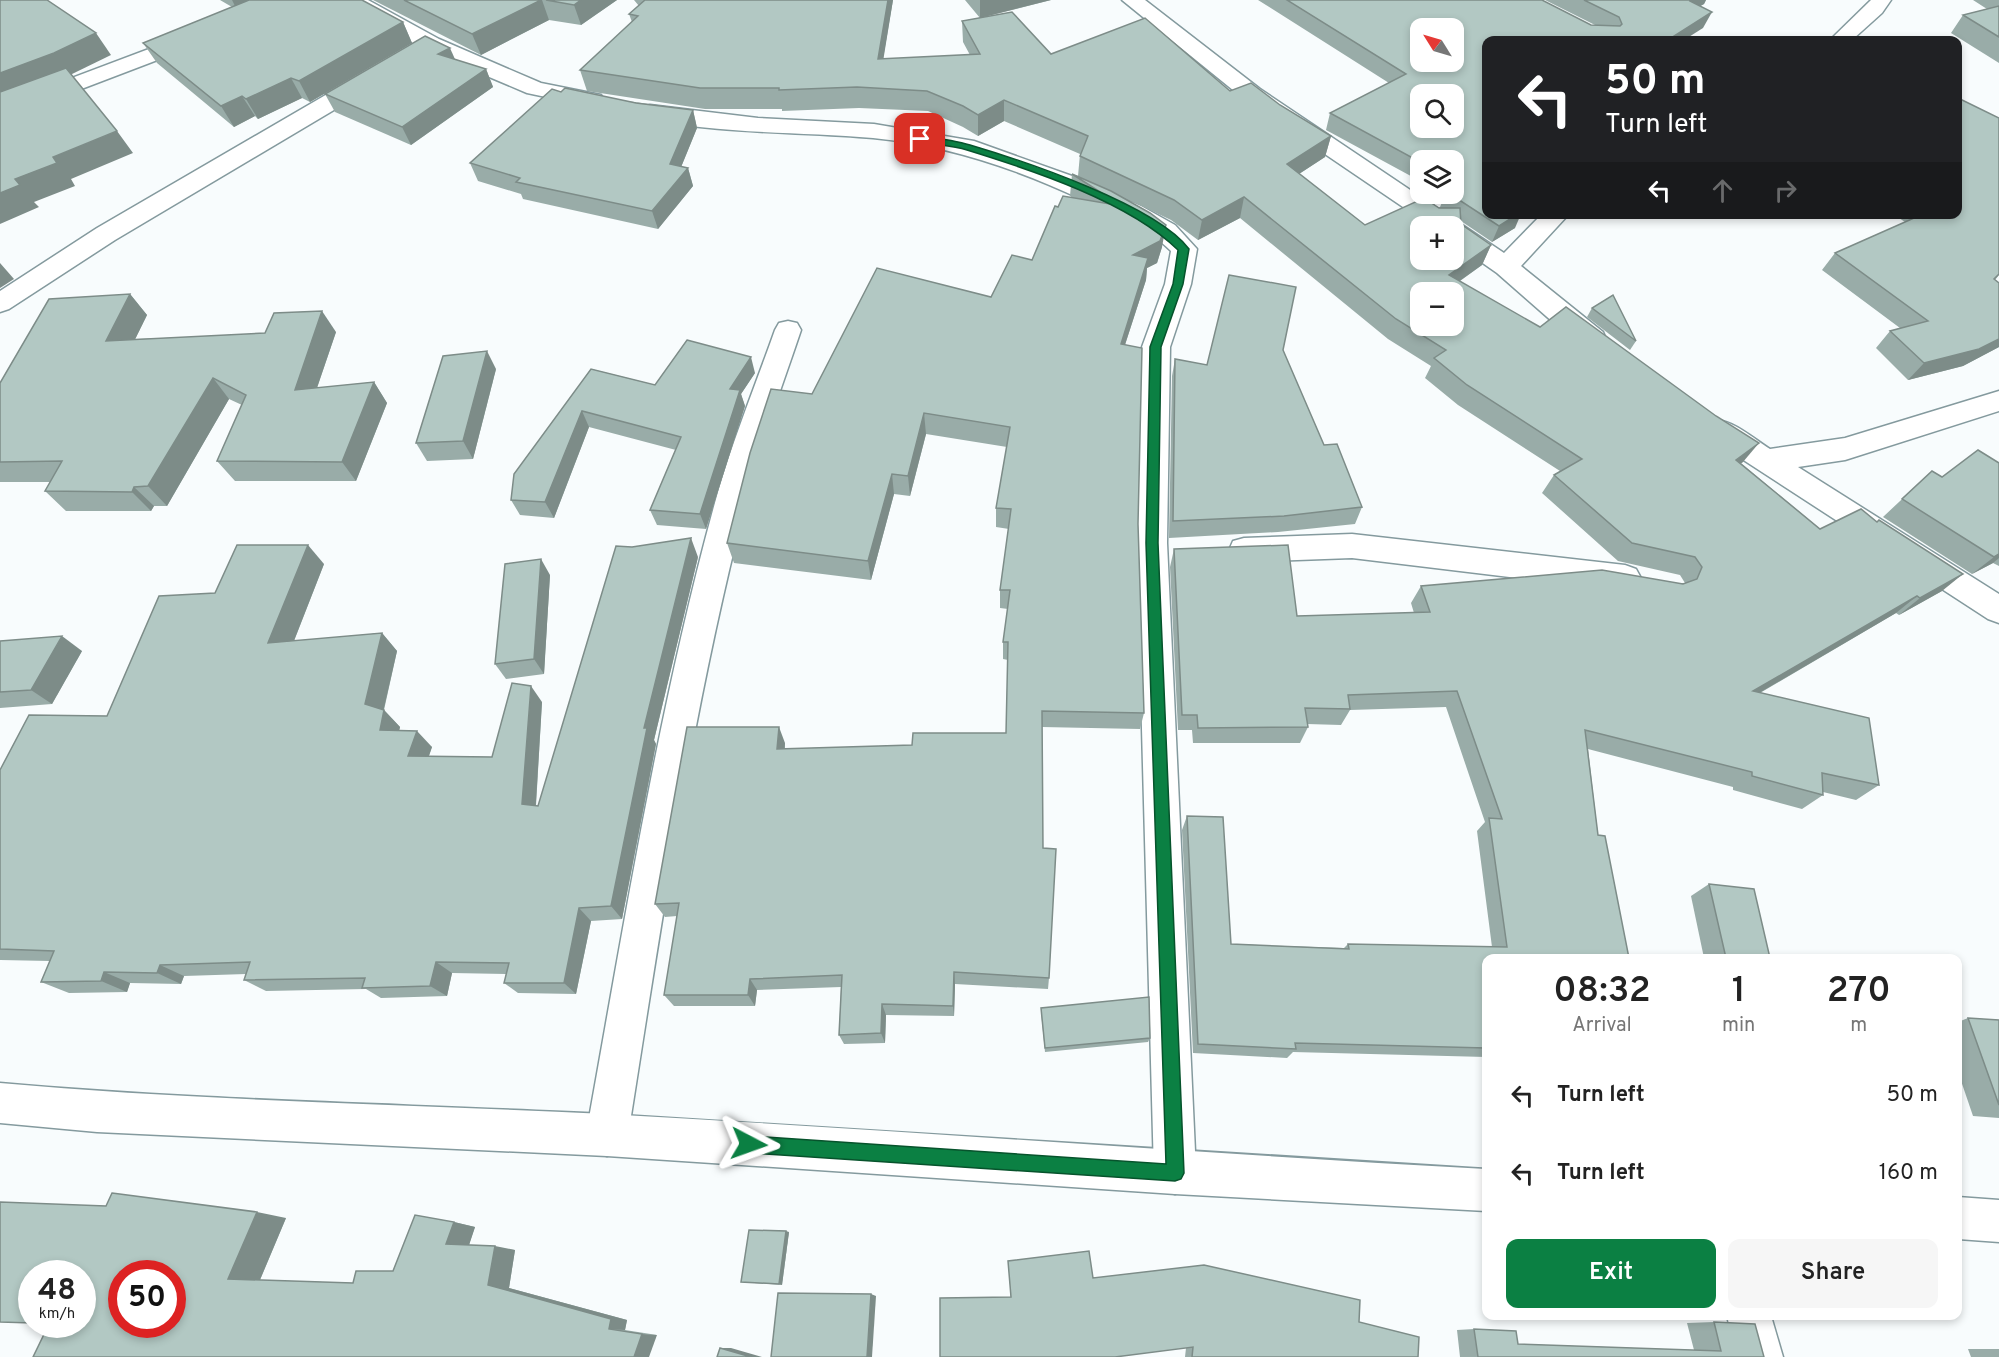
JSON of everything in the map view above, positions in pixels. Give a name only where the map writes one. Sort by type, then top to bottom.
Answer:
[{"type":"street","points":[[353,0],[411,56],[535,88],[621,106],[758,125],[874,130],[966,147],[1063,181],[1132,212],[1166,231],[1184,249],[1178,284],[1155,347],[1164,553],[1175,1173]]},
{"type":"street","points":[[1132,0],[1252,94],[1431,216]]},
{"type":"street","points":[[1845,36],[1875,9],[1881,0]]},
{"type":"street","points":[[0,113],[211,31]]},
{"type":"street","points":[[0,303],[106,234],[411,56]]},
{"type":"street","points":[[1506,267],[1552,219]]},
{"type":"street","points":[[1464,238],[1506,267],[1563,317],[1615,354]]},
{"type":"street","points":[[607,1135],[655,856],[697,650],[733,492],[788,330]]},
{"type":"street","points":[[1767,460],[1845,449],[1999,401]]},
{"type":"street","points":[[1695,413],[1831,504],[1999,610]]},
{"type":"street","points":[[1831,504],[1845,449]]},
{"type":"street","points":[[1211,551],[1352,546],[1614,575],[1658,584]]},
{"type":"street","points":[[0,1102],[97,1112],[607,1135],[1175,1173],[1482,1190]]},
{"type":"street","points":[[1962,1218],[1999,1221]]},
{"type":"street","points":[[1750,1320],[1760,1357]]},
{"type":"building","points":[[0,0],[47,0],[96,33],[54,53],[0,73]]},
{"type":"building","points":[[249,0],[362,0],[403,22],[299,81],[291,78],[246,99],[242,96],[221,106],[143,43]]},
{"type":"building","points":[[404,0],[541,0],[472,34]]},
{"type":"building","points":[[546,0],[581,0],[574,5]]},
{"type":"building","points":[[645,0],[888,0],[878,59],[980,54],[962,21],[1012,12],[1051,54],[1145,18],[1230,91],[1251,83],[1280,105],[1331,136],[1287,164],[1365,225],[1411,204],[1460,208],[1460,216],[1410,216],[1410,270],[1456,270],[1449,275],[1461,282],[1410,282],[1410,328],[1396,319],[1244,197],[1202,220],[1174,200],[1080,156],[1088,136],[1004,100],[978,115],[927,91],[857,87],[779,90],[779,88],[700,88],[580,70],[638,16],[629,14]]},
{"type":"building","points":[[1287,0],[1542,0],[1591,25],[1620,26],[1622,24],[1619,17],[1584,0],[1691,0],[1712,12],[1674,36],[1482,36],[1482,215],[1464,203],[1464,150],[1410,150],[1410,157],[1330,113],[1406,74]]},
{"type":"building","points":[[1999,6],[1999,37],[1963,15]]},
{"type":"building","points":[[425,36],[450,48],[438,54],[486,69],[402,127],[325,94]]},
{"type":"building","points":[[66,68],[117,131],[53,157],[57,163],[15,179],[20,185],[0,193],[0,92]]},
{"type":"building","points":[[565,88],[636,103],[693,110],[670,164],[688,168],[652,211],[516,182],[520,178],[470,163],[552,89],[561,92]]},
{"type":"building","points":[[1962,100],[1999,118],[1999,274],[1994,279],[1999,283],[1999,339],[1979,349],[1924,363],[1890,331],[1928,321],[1835,253],[1912,219],[1962,219]]},
{"type":"building","points":[[1072,174],[1111,191],[1166,225],[1160,241],[1133,255],[1148,258],[1121,344],[1142,348],[1138,524],[1144,713],[1042,711],[1043,848],[1056,849],[1049,978],[954,972],[953,1006],[882,1004],[881,1033],[839,1035],[842,975],[750,979],[748,995],[664,995],[679,903],[655,904],[687,727],[779,727],[777,749],[912,745],[913,733],[1006,733],[1008,642],[1003,642],[1010,590],[1000,590],[1011,509],[996,508],[1010,427],[924,413],[908,476],[892,474],[868,561],[727,543],[750,453],[771,389],[812,394],[877,268],[991,297],[1012,255],[1032,260],[1055,206],[1058,207],[1063,196],[1122,206]]},
{"type":"building","points":[[1488,219],[1510,219],[1499,226]]},
{"type":"building","points":[[1464,226],[1491,245],[1464,264]]},
{"type":"building","points":[[1229,275],[1296,287],[1283,350],[1324,445],[1337,444],[1362,507],[1284,516],[1173,521],[1175,359],[1207,365]]},
{"type":"building","points":[[1464,284],[1540,327],[1566,307],[1716,416],[1759,443],[1736,460],[1820,529],[1861,509],[1877,522],[1879,520],[1963,574],[1920,598],[1917,596],[1753,691],[1869,718],[1879,785],[1822,773],[1823,795],[1752,776],[1752,772],[1585,730],[1598,835],[1605,836],[1628,954],[1482,954],[1482,1048],[1295,1043],[1296,1049],[1198,1044],[1187,816],[1223,817],[1231,944],[1349,949],[1348,944],[1507,947],[1489,818],[1502,819],[1457,691],[1348,695],[1350,709],[1305,708],[1308,727],[1198,728],[1197,715],[1182,715],[1174,549],[1288,545],[1297,616],[1430,612],[1421,586],[1602,570],[1683,584],[1697,579],[1702,567],[1695,557],[1632,543],[1554,475],[1582,459],[1467,385],[1434,358],[1446,350],[1423,336],[1464,336]]},
{"type":"building","points":[[130,294],[106,341],[265,333],[274,313],[322,311],[295,390],[374,382],[342,462],[217,461],[246,395],[213,378],[148,486],[134,487],[132,492],[45,491],[62,461],[0,462],[0,383],[49,299]]},
{"type":"building","points":[[1613,295],[1636,341],[1592,308]]},
{"type":"building","points":[[687,340],[751,357],[730,389],[740,390],[700,514],[650,510],[681,437],[582,411],[545,502],[511,500],[514,474],[591,369],[655,385]]},
{"type":"building","points":[[487,351],[463,441],[416,443],[443,356]]},
{"type":"building","points":[[1978,450],[1999,463],[1999,554],[1994,557],[1902,499],[1932,471],[1942,477]]},
{"type":"building","points":[[691,538],[644,728],[647,728],[611,906],[579,908],[564,983],[504,983],[509,963],[436,962],[430,986],[362,988],[365,978],[244,980],[250,962],[160,965],[157,973],[104,972],[101,981],[41,982],[54,951],[0,949],[0,770],[29,715],[107,716],[159,596],[215,593],[237,545],[308,545],[268,643],[382,633],[365,704],[384,710],[380,730],[417,731],[408,756],[492,757],[512,683],[531,686],[522,804],[538,806],[616,546],[632,547]]},
{"type":"building","points":[[541,559],[534,659],[495,664],[505,564]]},
{"type":"building","points":[[62,636],[31,690],[0,692],[0,641]]},
{"type":"building","points":[[1709,884],[1754,889],[1769,954],[1725,954]]},
{"type":"building","points":[[1149,997],[1150,1038],[1045,1048],[1041,1008]]},
{"type":"building","points":[[1968,1018],[1999,1020],[1999,1105]]},
{"type":"building","points":[[112,1193],[257,1212],[228,1279],[353,1283],[356,1271],[393,1271],[415,1215],[454,1222],[446,1244],[495,1246],[488,1285],[611,1319],[609,1329],[642,1334],[634,1357],[33,1357],[42,1338],[96,1338],[96,1260],[18,1260],[18,1323],[0,1322],[0,1202],[106,1206]]},
{"type":"building","points":[[749,1230],[786,1231],[779,1284],[741,1282]]},
{"type":"building","points":[[1089,1251],[1093,1278],[1204,1265],[1360,1300],[1359,1322],[1419,1337],[1418,1357],[1192,1357],[1193,1347],[1115,1357],[940,1357],[940,1298],[1011,1297],[1008,1261]]},
{"type":"building","points":[[778,1293],[871,1294],[867,1357],[771,1357]]},
{"type":"building","points":[[1714,1322],[1755,1324],[1764,1357],[1478,1357],[1474,1329],[1516,1331],[1518,1344],[1721,1351]]},
{"type":"building","points":[[720,1348],[751,1357],[717,1357]]},
{"type":"route","points":[[749,1144],[1175,1173],[1152,543],[1155,347],[1178,284],[1184,249],[1166,231],[1132,212],[1063,181],[966,147],[920,139]]}]
